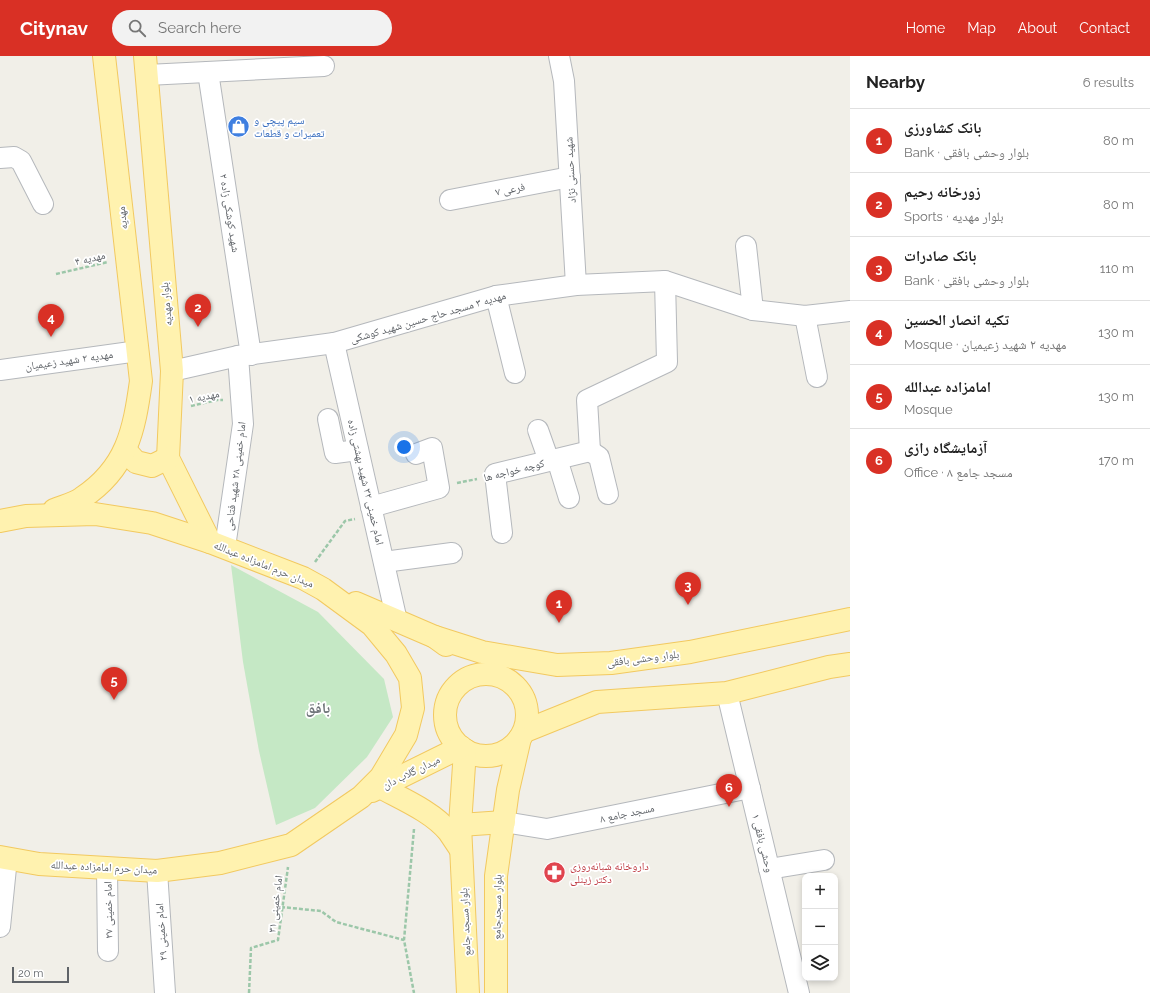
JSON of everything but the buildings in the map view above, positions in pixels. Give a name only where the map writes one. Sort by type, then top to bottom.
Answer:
[{"type":"main road","name":"مهدیه","points":[[104,56],[142,381],[136,416],[125,450]]},
{"type":"main road","name":"بلوار مهدیه","points":[[146,65],[172,371],[168,458],[218,545]]},
{"type":"main road","points":[[42,516],[81,499],[103,482],[125,450],[136,462],[152,466],[168,458]]},
{"type":"main road","name":"میدان حرم امامزاده عبدالله","points":[[0,521],[26,516],[95,514],[152,523],[218,545],[303,578],[323,588],[372,625],[396,654],[410,678],[413,708],[406,735],[381,776],[360,796],[291,845],[220,863],[158,871],[39,864],[4,857]]},
{"type":"main road","name":"بلوار وحشی بافقی","points":[[323,588],[435,638],[482,652],[557,665],[611,663],[690,652],[850,619]]},
{"type":"main road","name":"بلوار وحشی بافقی","points":[[435,638],[493,675]]},
{"type":"main road","points":[[522,734],[597,702],[727,693],[829,667],[850,664]]},
{"type":"main road","points":[[493,675],[508,681],[519,690],[525,703],[527,717],[522,734],[512,748],[495,755],[476,755],[463,749],[452,738],[446,726],[445,713],[448,700],[455,688],[465,680],[477,675],[493,675],[557,665]]},
{"type":"main road","name":"بلوار مسجدجامع","points":[[496,993],[496,876],[508,790],[522,734]]},
{"type":"main road","name":"میدان گلاب دان","points":[[360,796],[463,749]]},
{"type":"main road","name":"بلوار مسجد جامع","points":[[463,749],[460,825],[468,993]]},
{"type":"main road","points":[[380,787],[416,806],[448,831],[461,850]]},
{"type":"main road","points":[[460,825],[504,822]]},
{"type":"street","name":"شهید حسنی نژاد","points":[[559,56],[564,81],[576,285]]},
{"type":"street","points":[[146,65],[208,72],[324,66]]},
{"type":"street","name":"شهید کوشکی زاده ۲","points":[[208,72],[245,356]]},
{"type":"street","points":[[0,158],[14,157],[21,161],[44,204]]},
{"type":"street","name":"فرعی ۷","points":[[450,200],[570,177]]},
{"type":"street","points":[[746,246],[753,310]]},
{"type":"street","points":[[608,494],[598,457],[590,451],[587,400],[666,362],[665,281]]},
{"type":"street","name":"مهدیه ۳ مسجد حاج حسین شهید کوشکی","points":[[172,371],[245,356],[334,343],[496,296],[576,285],[665,281],[753,310],[805,316],[850,311]]},
{"type":"street","points":[[496,296],[515,373]]},
{"type":"street","points":[[805,316],[817,377]]},
{"type":"street","name":"امام خمینی ۳۲ شهید بهشتی زاده","points":[[334,343],[397,621]]},
{"type":"street","name":"مهدیه ۲ شهید زعیمیان","points":[[0,370],[138,350]]},
{"type":"street","name":"امام خمینی ۲۸ شهید فتاحی","points":[[218,545],[243,424],[241,401],[245,356]]},
{"type":"street","points":[[328,419],[335,453],[358,450]]},
{"type":"street","points":[[538,430],[553,460],[569,498]]},
{"type":"street","points":[[372,511],[439,488],[432,448],[416,454]]},
{"type":"street","name":"کوچه خواجه ها","points":[[495,474],[590,451]]},
{"type":"street","points":[[495,474],[502,533]]},
{"type":"street","points":[[384,562],[452,553]]},
{"type":"street","name":"وحشی بافقی ۱","points":[[727,693],[799,993]]},
{"type":"street","name":"مسجد جامع ۸","points":[[504,822],[547,829],[750,788]]},
{"type":"street","points":[[0,928],[4,857]]},
{"type":"street","points":[[770,869],[824,860]]},
{"type":"street","name":"امام خمینی ۲۷","points":[[107,869],[108,951]]},
{"type":"street","name":"امام خمینی ۲۹","points":[[158,871],[166,993]]},
{"type":"path","name":"مهدیه ۴","points":[[56,274],[127,258]]},
{"type":"path","name":"مهدیه ۱","points":[[170,412],[217,400],[241,401]]},
{"type":"path","name":"کوچه خواجه ها","points":[[439,488],[495,474]]},
{"type":"path","points":[[303,578],[345,521],[372,511]]},
{"type":"path","points":[[414,993],[404,940],[416,806]]},
{"type":"path","name":"امام خمینی ۳۱","points":[[249,993],[251,948],[278,940],[281,907],[291,845]]},
{"type":"path","points":[[281,907],[321,911],[336,922],[404,940]]},
{"type":"green space","points":[[231,565],[318,612],[384,679],[393,717],[367,757],[315,808],[276,825],[259,751],[243,662]]},
{"type":"place","name":"سیم پیچی و تعمیرات و قطعات","points":[[239,126]]},
{"type":"place","name":"زورخانه رحیم","points":[[198,327]]},
{"type":"place","name":"تکیه انصار الحسین","points":[[51,337]]},
{"type":"place","name":"بانک صادرات","points":[[688,605]]},
{"type":"place","name":"بانک کشاورزی","points":[[559,623]]},
{"type":"place","name":"امامزاده عبدالله","points":[[114,700]]},
{"type":"place","name":"آزمایشگاه رازی","points":[[729,807]]},
{"type":"place","name":"داروخانه شبانه‌روزی دکتر زینلی","points":[[555,872]]},
{"type":"district","name":"بافق","points":[[318,708]]}]
